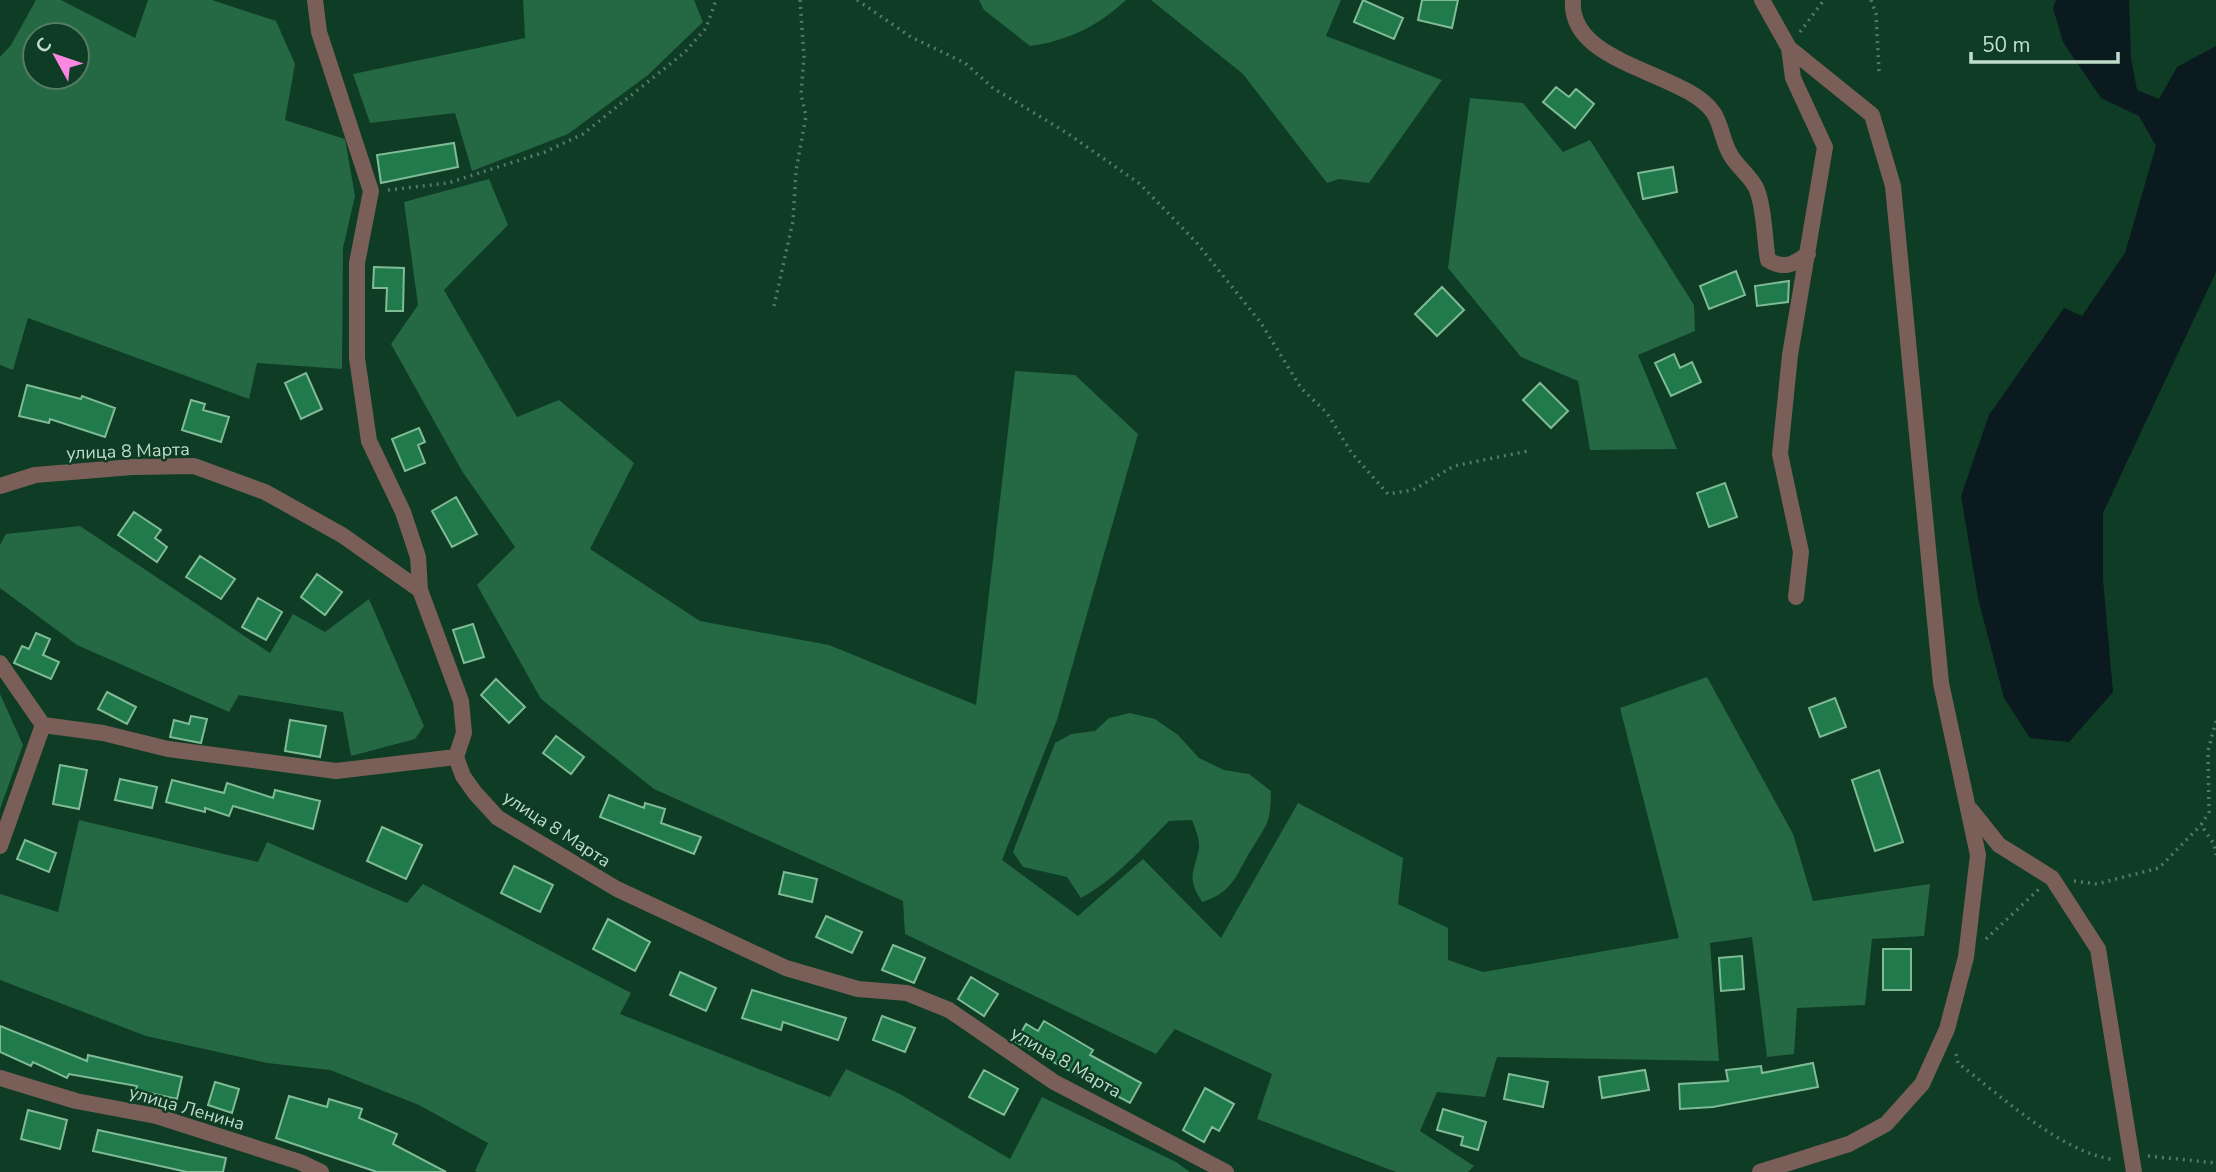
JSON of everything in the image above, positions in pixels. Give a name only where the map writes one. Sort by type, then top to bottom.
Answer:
[{"type":"street","points":[[0,663],[43,725],[103,733],[168,749],[337,771],[456,757],[464,733],[461,701],[420,590],[418,557],[403,512],[369,441],[358,358],[357,263],[371,191],[319,32],[314,0]]},
{"type":"street","points":[[1573,0],[1572,12],[1589,38],[1619,60],[1687,91],[1714,113],[1729,153],[1757,190],[1768,260],[1778,266],[1793,265],[1808,254]]},
{"type":"street","points":[[1760,1172],[1849,1144],[1886,1124],[1922,1084],[1947,1029],[1966,957],[1978,856],[1941,683],[1893,186],[1872,115],[1789,48],[1762,0]]},
{"type":"street","points":[[1789,48],[1793,78],[1825,147],[1790,355],[1780,454],[1801,552],[1796,597]]},
{"type":"street","name":"улица 8 Марта","points":[[0,486],[35,475],[132,467],[194,466],[265,492],[342,535],[420,590]]},
{"type":"street","points":[[0,846],[43,725]]},
{"type":"street","name":"улица 8 Марта","points":[[456,757],[463,776],[498,818],[617,889],[786,968],[858,989],[908,993],[949,1010],[1054,1082],[1226,1172]]},
{"type":"street","points":[[1970,809],[1999,845],[2052,878],[2098,949],[2132,1163]]},
{"type":"street","name":"улица Ленина","points":[[0,1077],[76,1101],[156,1116],[300,1162],[321,1172]]},
{"type":"path","points":[[371,191],[448,183],[545,152],[583,134],[685,52],[706,28],[716,0]]},
{"type":"path","points":[[774,306],[793,222],[796,171],[806,116],[801,94],[804,57],[800,0]]},
{"type":"path","points":[[857,0],[911,37],[965,63],[993,88],[1067,133],[1140,184],[1196,242],[1261,323],[1301,388],[1327,413],[1351,452],[1388,494],[1413,490],[1454,466],[1528,451]]},
{"type":"path","points":[[1789,48],[1824,0]]},
{"type":"path","points":[[1871,0],[1876,14],[1879,72]]},
{"type":"path","points":[[1966,957],[2052,878],[2097,884],[2159,868],[2201,825],[2209,812],[2208,751],[2216,721]]},
{"type":"path","points":[[2201,825],[2214,844],[2216,855]]},
{"type":"path","points":[[1947,1029],[1958,1063],[2010,1104],[2093,1157],[2132,1163],[2216,1163]]},
{"type":"green space","points":[[36,0],[61,0],[135,38],[148,0],[212,0],[276,21],[295,64],[285,120],[345,139],[355,196],[343,248],[342,369],[257,363],[249,399],[28,318],[13,370],[0,365],[0,57],[11,45],[21,27],[21,91],[91,91],[91,21],[24,21]]},
{"type":"green space","points":[[523,0],[694,0],[703,22],[648,75],[568,134],[472,171],[455,113],[370,123],[353,74],[525,38]]},
{"type":"green space","points":[[979,0],[1126,0],[1082,31],[1030,46],[984,10]]},
{"type":"green space","points":[[1151,0],[1341,0],[1326,36],[1442,80],[1369,183],[1339,179],[1327,183],[1243,74]]},
{"type":"green space","points":[[1470,98],[1523,103],[1563,152],[1590,140],[1694,305],[1695,331],[1638,355],[1677,449],[1590,450],[1578,381],[1521,357],[1448,268]]},
{"type":"green space","points":[[489,179],[508,225],[444,290],[517,417],[559,400],[634,463],[590,549],[700,621],[829,645],[976,705],[1015,371],[1075,375],[1138,434],[1057,720],[1002,860],[1078,916],[1143,859],[1221,938],[1298,803],[1403,858],[1398,904],[1448,928],[1448,960],[1483,972],[1679,938],[1620,708],[1707,677],[1793,834],[1813,901],[1930,884],[1924,936],[1872,939],[1865,1005],[1797,1008],[1794,1054],[1767,1057],[1752,937],[1710,943],[1719,1061],[1497,1057],[1485,1097],[1437,1092],[1420,1131],[1474,1166],[1468,1172],[1396,1172],[1257,1119],[1272,1074],[1175,1029],[1156,1054],[905,934],[903,901],[654,789],[541,699],[477,585],[515,547],[462,471],[391,344],[418,305],[404,202]]},
{"type":"green space","points":[[80,526],[270,653],[293,614],[325,632],[369,599],[424,726],[415,739],[351,756],[343,712],[239,695],[229,712],[77,645],[0,588],[0,545],[6,534]]},
{"type":"green space","points":[[0,694],[23,745],[0,809]]},
{"type":"green space","points":[[1130,713],[1155,719],[1178,735],[1199,758],[1224,770],[1249,774],[1271,791],[1269,816],[1265,826],[1234,880],[1213,898],[1202,902],[1194,886],[1193,875],[1199,845],[1192,820],[1169,821],[1117,872],[1081,898],[1067,877],[1023,867],[1013,852],[1055,743],[1071,734],[1095,731],[1109,718]]},
{"type":"green space","points":[[79,820],[258,862],[267,842],[407,903],[423,884],[631,993],[620,1014],[830,1097],[846,1069],[900,1094],[1010,1159],[1042,1097],[1176,1162],[1190,1172],[478,1172],[475,1171],[488,1143],[419,1105],[330,1070],[267,1063],[146,1036],[0,980],[0,894],[58,912]]},
{"type":"shaded area","points":[[2056,0],[2129,0],[2131,58],[2137,90],[2159,99],[2177,67],[2216,46],[2216,272],[2103,513],[2103,580],[2113,692],[2069,742],[2030,738],[2004,698],[1978,598],[1961,496],[1989,415],[2064,308],[2082,316],[2125,253],[2156,146],[2139,116],[2101,98],[2063,42],[2053,8]]},
{"type":"building","points":[[1363,0],[1403,18],[1394,39],[1354,22]]},
{"type":"building","points":[[1422,0],[1458,0],[1452,28],[1418,20]]},
{"type":"building","points":[[1556,87],[1569,97],[1576,89],[1594,104],[1575,128],[1543,102]]},
{"type":"building","points":[[454,143],[458,167],[381,183],[377,155]]},
{"type":"building","points":[[1673,167],[1677,192],[1643,199],[1638,173]]},
{"type":"building","points":[[374,267],[404,268],[403,311],[386,311],[387,288],[373,288]]},
{"type":"building","points":[[1736,271],[1745,295],[1709,309],[1700,286]]},
{"type":"building","points":[[1789,281],[1788,302],[1757,306],[1755,286]]},
{"type":"building","points":[[1442,287],[1464,310],[1437,336],[1415,314]]},
{"type":"building","points":[[1674,354],[1680,368],[1692,362],[1701,382],[1671,396],[1655,363]]},
{"type":"building","points":[[306,373],[322,409],[301,419],[285,383]]},
{"type":"building","points":[[1540,383],[1568,411],[1551,428],[1523,400]]},
{"type":"building","points":[[27,385],[81,399],[82,396],[115,408],[105,437],[50,419],[49,423],[19,416]]},
{"type":"building","points":[[191,400],[205,404],[203,410],[229,417],[221,442],[182,430]]},
{"type":"building","points":[[419,428],[425,442],[418,445],[425,463],[405,471],[392,439]]},
{"type":"building","points":[[1725,483],[1737,517],[1709,527],[1697,493]]},
{"type":"building","points":[[456,497],[477,534],[452,547],[432,511]]},
{"type":"building","points":[[134,512],[161,530],[155,538],[167,547],[157,562],[118,535]]},
{"type":"building","points":[[200,556],[235,579],[221,599],[186,577]]},
{"type":"building","points":[[317,574],[342,592],[325,615],[301,597]]},
{"type":"building","points":[[258,598],[282,612],[266,640],[242,627]]},
{"type":"building","points":[[473,624],[484,657],[464,663],[453,630]]},
{"type":"building","points":[[36,633],[50,639],[43,655],[59,662],[51,679],[14,663],[22,646],[29,649]]},
{"type":"building","points":[[496,679],[525,707],[509,723],[481,695]]},
{"type":"building","points":[[107,692],[136,707],[127,724],[98,709]]},
{"type":"building","points":[[1835,698],[1846,727],[1820,737],[1809,708]]},
{"type":"building","points":[[191,716],[207,719],[201,743],[170,737],[174,720],[189,724]]},
{"type":"building","points":[[290,720],[326,726],[320,757],[285,751]]},
{"type":"building","points":[[556,736],[584,757],[571,774],[543,753]]},
{"type":"building","points":[[60,765],[87,770],[79,809],[53,804]]},
{"type":"building","points":[[1879,770],[1903,842],[1875,851],[1852,780]]},
{"type":"building","points":[[120,779],[157,787],[152,808],[115,800]]},
{"type":"building","points":[[172,780],[224,793],[227,783],[273,798],[275,790],[320,801],[313,829],[233,806],[229,816],[205,808],[205,812],[166,802]]},
{"type":"building","points":[[609,795],[644,808],[645,803],[665,809],[661,823],[701,837],[694,854],[600,817]]},
{"type":"building","points":[[382,827],[422,845],[406,879],[367,861]]},
{"type":"building","points":[[25,840],[56,853],[49,872],[17,859]]},
{"type":"building","points":[[514,866],[553,885],[540,912],[501,893]]},
{"type":"building","points":[[784,872],[817,879],[812,902],[779,894]]},
{"type":"building","points":[[826,916],[862,932],[852,953],[816,937]]},
{"type":"building","points":[[608,919],[650,942],[635,971],[593,949]]},
{"type":"building","points":[[893,945],[925,958],[914,983],[882,970]]},
{"type":"building","points":[[1883,949],[1911,949],[1911,990],[1883,990]]},
{"type":"building","points":[[1742,956],[1744,989],[1721,991],[1719,958]]},
{"type":"building","points":[[680,972],[716,988],[706,1011],[670,995]]},
{"type":"building","points":[[971,977],[998,994],[984,1016],[958,999]]},
{"type":"building","points":[[752,990],[846,1018],[838,1040],[783,1022],[781,1030],[742,1018]]},
{"type":"building","points":[[882,1016],[915,1028],[905,1052],[873,1040]]},
{"type":"building","points":[[1044,1021],[1093,1050],[1090,1055],[1141,1083],[1130,1103],[1016,1042],[1026,1024],[1038,1031]]},
{"type":"building","points":[[0,1026],[87,1061],[88,1055],[182,1077],[177,1099],[136,1090],[137,1086],[69,1074],[67,1078],[33,1062],[31,1066],[0,1052]]},
{"type":"building","points":[[1813,1063],[1818,1087],[1713,1107],[1680,1109],[1679,1084],[1728,1081],[1726,1070],[1761,1066],[1762,1073]]},
{"type":"building","points":[[984,1070],[1018,1089],[1004,1115],[969,1097]]},
{"type":"building","points":[[1645,1070],[1649,1090],[1602,1098],[1599,1077]]},
{"type":"building","points":[[1509,1074],[1548,1082],[1543,1107],[1504,1099]]},
{"type":"building","points":[[215,1082],[239,1089],[232,1113],[208,1105]]},
{"type":"building","points":[[1205,1088],[1234,1104],[1219,1131],[1212,1127],[1204,1142],[1183,1130]]},
{"type":"building","points":[[289,1096],[327,1107],[329,1099],[362,1109],[359,1118],[397,1134],[393,1144],[446,1172],[377,1172],[276,1138]]},
{"type":"building","points":[[1443,1109],[1486,1122],[1478,1150],[1461,1145],[1463,1137],[1437,1130]]},
{"type":"building","points":[[28,1110],[67,1120],[60,1149],[21,1139]]},
{"type":"building","points":[[98,1130],[226,1158],[223,1172],[187,1172],[93,1151]]}]
